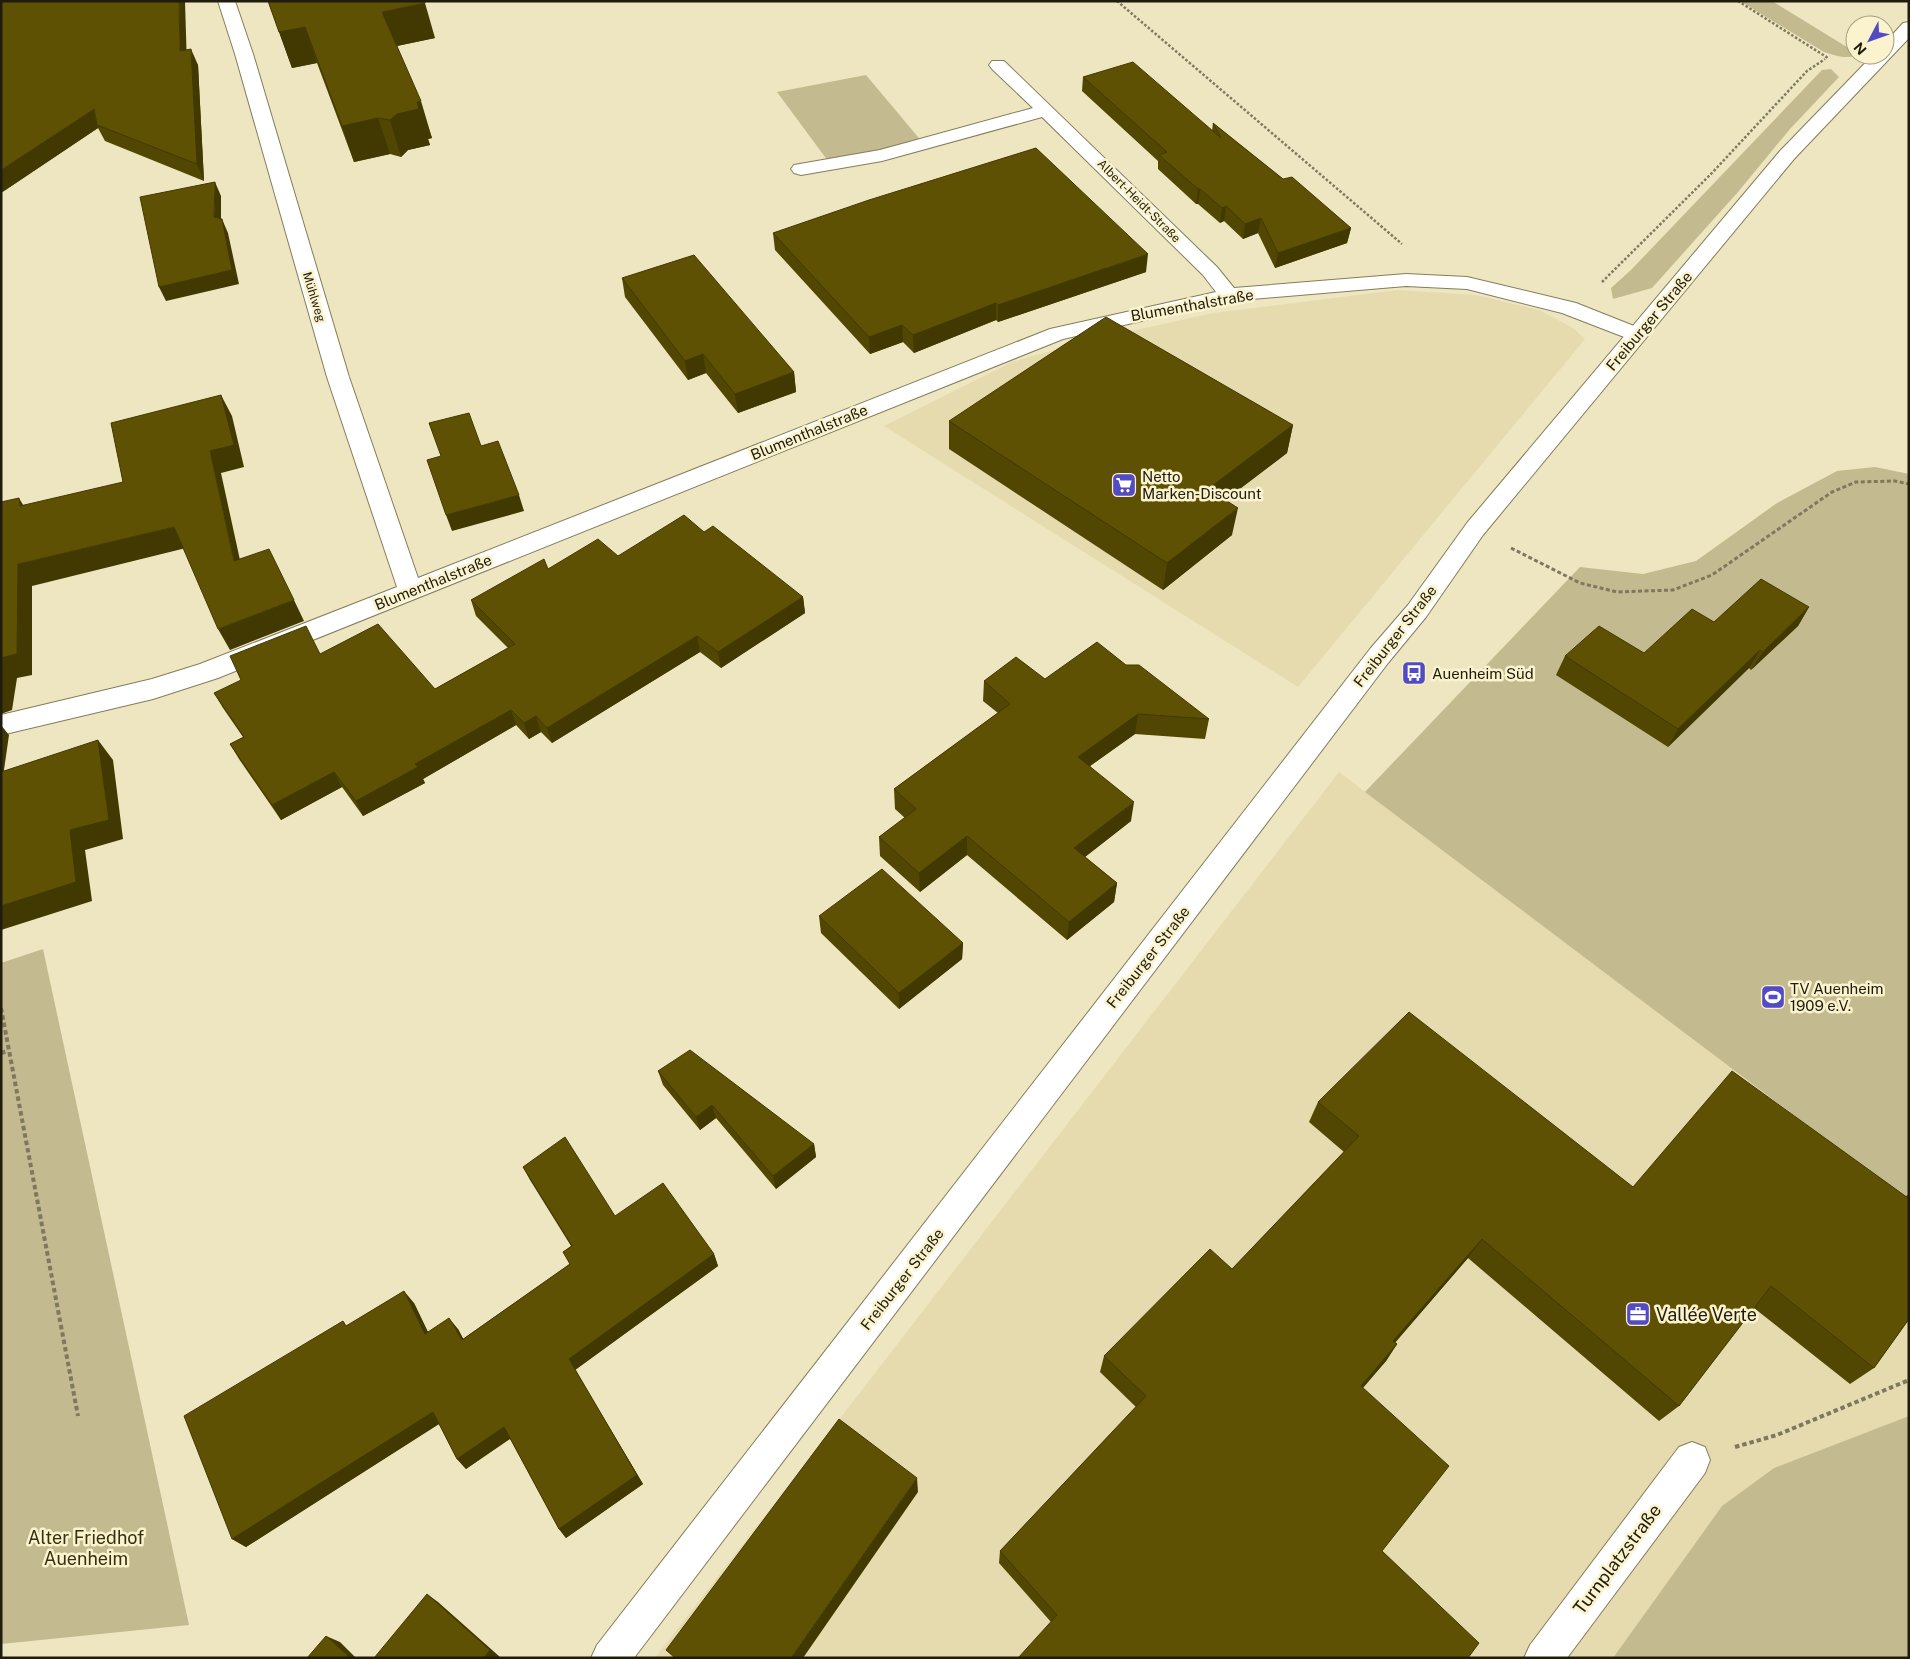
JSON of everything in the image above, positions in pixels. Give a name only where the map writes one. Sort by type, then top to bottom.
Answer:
[{"type":"street","name":"Mühlweg","points":[[226,1],[244,54],[338,377],[398,557],[412,591]]},
{"type":"street","name":"Freiburger Straße","points":[[1895,42],[1909,27]]},
{"type":"street","name":"Albert-Heidt-Straße","points":[[998,65],[1210,271],[1229,295]]},
{"type":"street","name":"Freiburger Straße","points":[[610,1658],[1379,656],[1417,611],[1475,529],[1787,155],[1874,65]]},
{"type":"street","points":[[801,169],[882,155],[1046,110]]},
{"type":"street","name":"Blumenthalstraße","points":[[1,725],[153,689],[209,671],[1057,334],[1229,295],[1406,280],[1467,283],[1569,308],[1637,335]]},
{"type":"street","name":"Turnplatzstraße","points":[[1543,1658],[1692,1460]]},
{"type":"path","points":[[1117,1],[1417,256],[1406,280]]},
{"type":"path","points":[[1738,1],[1828,58],[1868,72]]},
{"type":"path","points":[[1569,308],[1603,281],[1677,208],[1807,71],[1828,58]]},
{"type":"path","points":[[1475,529],[1580,583],[1617,592],[1673,590],[1712,575],[1832,492],[1856,482],[1894,481],[1909,484]]},
{"type":"path","points":[[1,1008],[78,1416]]},
{"type":"path","points":[[1,1053],[8,1051]]},
{"type":"path","points":[[1692,1460],[1777,1435],[1909,1380]]},
{"type":"shaded area","points":[[1397,290],[1476,295],[1539,310],[1573,328],[1585,339],[1298,687],[884,426],[1012,362],[1086,341],[1213,313]]},
{"type":"shaded area","points":[[1339,772],[1909,1202],[1909,1416],[1774,1468],[1722,1506],[1613,1658],[655,1658]]},
{"type":"green space","points":[[1740,1],[1772,1],[1845,46],[1845,57],[1824,52]]},
{"type":"green space","points":[[1831,69],[1839,77],[1790,129],[1738,192],[1652,288],[1613,299],[1611,288],[1631,270],[1822,70]]},
{"type":"green space","points":[[866,75],[923,143],[828,161],[777,92]]},
{"type":"green space","name":"TV Auenheim 1909 e.V.","points":[[1875,467],[1909,474],[1909,1202],[1365,792],[1580,567],[1643,574],[1696,561],[1777,503],[1837,471]]},
{"type":"green space","name":"Alter Friedhof Auenheim","points":[[43,949],[189,1625],[1,1644],[1,963]]},
{"type":"green space","points":[[1909,1416],[1909,1658],[1613,1658],[1722,1506],[1774,1468]]},
{"type":"building","points":[[1,1],[179,1],[180,51],[191,49],[197,164],[97,125],[94,109],[1,170]]},
{"type":"building","points":[[268,1],[425,1],[425,3],[382,12],[421,101],[417,102],[419,109],[397,114],[390,120],[378,118],[342,126],[305,27],[279,32]]},
{"type":"building","points":[[1133,62],[1221,138],[1213,123],[1283,179],[1292,177],[1351,228],[1278,253],[1261,218],[1245,224],[1226,206],[1222,208],[1198,189],[1159,155],[1167,152],[1083,77]]},
{"type":"building","points":[[1036,148],[1148,254],[998,305],[996,303],[913,335],[902,325],[869,337],[773,233],[869,200]]},
{"type":"building","points":[[215,182],[214,217],[222,219],[232,270],[159,287],[140,197]]},
{"type":"building","points":[[694,255],[794,372],[735,394],[703,354],[685,361],[622,278]]},
{"type":"building","name":"Netto Marken-Discount","points":[[1106,317],[1293,425],[1208,489],[1238,508],[1167,563],[949,421]]},
{"type":"building","points":[[221,395],[234,445],[210,451],[234,561],[269,549],[294,600],[218,629],[174,527],[18,564],[17,654],[1,658],[1,502],[19,498],[20,506],[123,482],[111,423]]},
{"type":"building","points":[[469,413],[481,446],[498,441],[519,495],[446,515],[427,460],[441,456],[429,423]]},
{"type":"building","points":[[684,515],[704,532],[713,526],[803,597],[718,652],[697,636],[547,728],[536,716],[524,723],[511,710],[415,764],[418,767],[356,801],[334,772],[272,805],[230,744],[244,737],[214,693],[241,680],[230,656],[306,626],[320,654],[378,624],[435,689],[515,644],[471,600],[544,559],[548,569],[598,539],[618,556]]},
{"type":"building","points":[[1761,579],[1809,607],[1763,652],[1760,650],[1678,729],[1565,656],[1599,626],[1644,653],[1692,609],[1714,622]]},
{"type":"building","points":[[1097,642],[1126,665],[1139,665],[1209,719],[1138,714],[1078,757],[1134,802],[1074,848],[1117,883],[1069,922],[967,836],[919,873],[879,837],[916,809],[894,789],[1010,704],[984,681],[1016,657],[1045,679]]},
{"type":"building","points":[[98,740],[109,820],[70,830],[76,882],[1,906],[1,772]]},
{"type":"building","points":[[882,869],[963,943],[899,993],[819,916]]},
{"type":"building","points":[[1409,1012],[1633,1187],[1732,1071],[1909,1197],[1909,1319],[1874,1368],[1771,1286],[1679,1406],[1482,1239],[1393,1341],[1397,1344],[1361,1386],[1449,1466],[1382,1551],[1479,1643],[1468,1658],[1018,1658],[1057,1615],[1000,1551],[1146,1396],[1104,1356],[1210,1249],[1232,1269],[1359,1136],[1318,1102]]},
{"type":"building","points":[[690,1050],[814,1144],[773,1176],[712,1105],[696,1117],[658,1071]]},
{"type":"building","points":[[565,1137],[615,1216],[663,1183],[714,1254],[569,1359],[637,1475],[559,1529],[504,1427],[457,1459],[433,1412],[232,1539],[184,1416],[343,1321],[346,1326],[404,1291],[425,1334],[449,1318],[462,1340],[570,1264],[563,1252],[572,1246],[523,1167]]},
{"type":"building","points":[[839,1419],[917,1478],[791,1658],[675,1658],[666,1650]]},
{"type":"building","points":[[427,1594],[490,1650],[484,1658],[374,1658]]},
{"type":"building","points":[[326,1636],[350,1658],[307,1658]]},
{"type":"place","name":"Netto Marken-Discount","points":[[1124,485]]},
{"type":"place","name":"Auenheim Süd","points":[[1414,673]]},
{"type":"place","name":"TV Auenheim 1909 e.V.","points":[[1773,997]]},
{"type":"place","name":"Vallée Verte","points":[[1638,1314]]}]
